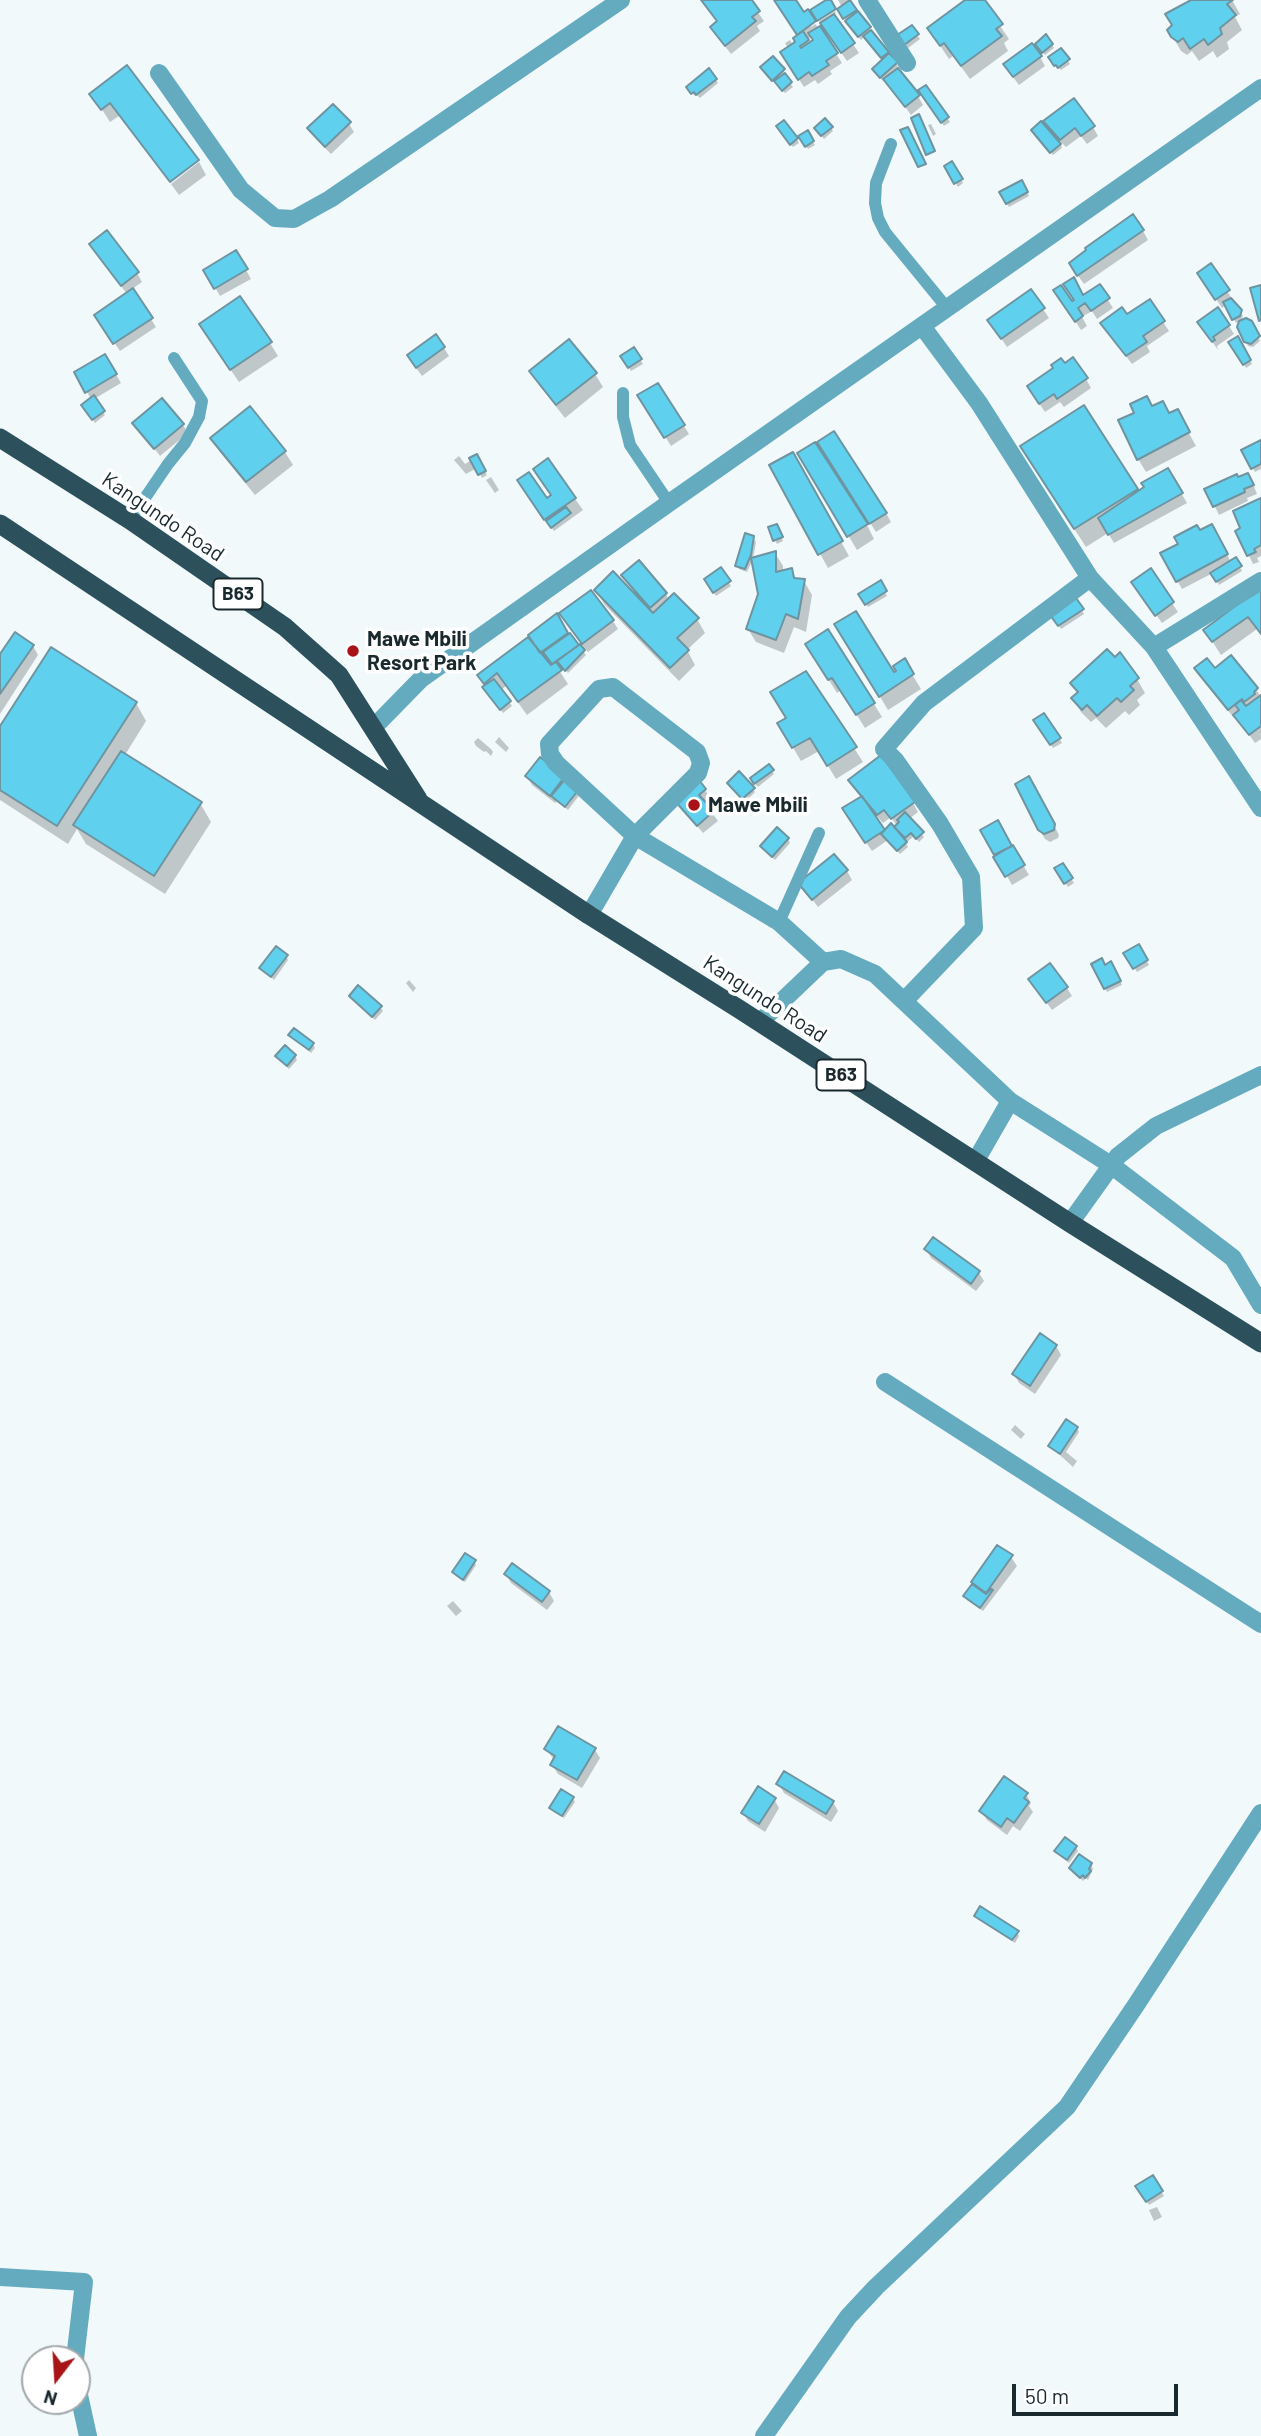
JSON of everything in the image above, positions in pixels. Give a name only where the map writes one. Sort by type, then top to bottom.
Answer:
[{"type":"highway","name":"Kangundo Road","points":[[0,438],[130,520],[285,627],[339,675],[422,806]]},
{"type":"highway","name":"Kangundo Road","points":[[0,524],[589,915],[1261,1343]]},
{"type":"street","points":[[159,73],[242,190],[275,218],[294,219],[330,199],[621,0]]},
{"type":"street","points":[[867,0],[907,62]]},
{"type":"street","points":[[373,728],[421,679],[1261,88]]},
{"type":"street","points":[[922,326],[979,403],[1090,578],[1154,647],[1261,808]]},
{"type":"street","points":[[904,1001],[974,928],[971,877],[940,824],[895,760],[884,749],[924,703],[1090,578]]},
{"type":"street","points":[[1154,647],[1261,581]]},
{"type":"street","points":[[589,915],[635,836],[698,773],[701,764],[697,752],[613,687],[598,689],[549,744],[550,754],[556,763],[635,836],[779,922],[823,962]]},
{"type":"street","points":[[760,1022],[823,962],[841,959],[875,974],[1010,1101],[1111,1165],[1233,1258],[1261,1305]]},
{"type":"street","points":[[1070,1223],[1118,1156],[1156,1126],[1261,1075]]},
{"type":"street","points":[[975,1162],[1010,1101]]},
{"type":"street","points":[[886,1382],[1261,1624]]},
{"type":"street","points":[[764,2436],[848,2317],[876,2287],[1067,2107],[1261,1813]]},
{"type":"street","points":[[0,2277],[84,2282],[77,2345]]},
{"type":"street","points":[[83,2415],[88,2436]]},
{"type":"lane","points":[[891,144],[876,183],[875,203],[878,218],[885,232],[947,308]]},
{"type":"lane","points":[[130,520],[168,464],[186,443],[199,417],[202,401],[174,358]]},
{"type":"lane","points":[[623,393],[623,417],[630,445],[669,503]]},
{"type":"lane","points":[[779,922],[819,834]]},
{"type":"building","points":[[701,0],[752,0],[760,11],[752,17],[756,21],[725,46],[710,27],[717,21]]},
{"type":"building","points":[[774,0],[796,0],[804,12],[808,9],[816,21],[797,35]]},
{"type":"building","points":[[826,0],[831,0],[836,9],[817,21],[810,10]]},
{"type":"building","points":[[850,0],[857,10],[843,19],[837,9]]},
{"type":"building","points":[[965,0],[985,0],[1003,24],[996,29],[1002,36],[961,66],[944,43],[940,46],[927,28]]},
{"type":"building","points":[[1191,0],[1233,0],[1227,4],[1236,15],[1220,28],[1222,34],[1208,45],[1204,39],[1190,49],[1183,38],[1178,42],[1171,37],[1167,30],[1172,25],[1165,14]]},
{"type":"building","points":[[858,11],[871,27],[858,37],[845,21]]},
{"type":"building","points":[[834,14],[855,43],[841,53],[820,23]]},
{"type":"building","points":[[912,25],[919,34],[904,45],[897,35]]},
{"type":"building","points":[[820,26],[838,53],[826,61],[829,65],[812,76],[809,72],[798,80],[780,52],[795,42],[793,38],[803,31],[809,40],[800,46],[801,48],[813,40],[808,33]]},
{"type":"building","points":[[871,30],[889,52],[881,58],[863,36]]},
{"type":"building","points":[[1046,34],[1053,44],[1042,53],[1035,44]]},
{"type":"building","points":[[1032,43],[1042,56],[1013,77],[1003,64]]},
{"type":"building","points":[[1061,48],[1070,59],[1058,68],[1048,57]]},
{"type":"building","points":[[889,53],[898,62],[880,78],[872,69]]},
{"type":"building","points":[[773,56],[785,69],[772,81],[760,67]]},
{"type":"building","points":[[127,65],[199,160],[170,182],[110,103],[101,110],[89,94]]},
{"type":"building","points":[[709,68],[717,79],[696,95],[694,92],[691,94],[686,87]]},
{"type":"building","points":[[898,68],[920,95],[905,107],[883,79]]},
{"type":"building","points":[[785,73],[792,82],[782,91],[774,81]]},
{"type":"building","points":[[926,85],[949,117],[941,123],[918,90]]},
{"type":"building","points":[[1074,98],[1095,126],[1081,136],[1075,128],[1060,140],[1043,121]]},
{"type":"building","points":[[333,104],[351,122],[325,147],[307,128]]},
{"type":"building","points":[[919,114],[935,151],[926,155],[911,118]]},
{"type":"building","points":[[825,118],[833,127],[821,136],[814,128]]},
{"type":"building","points":[[784,120],[798,138],[790,145],[776,126]]},
{"type":"building","points":[[1041,121],[1061,144],[1050,153],[1031,130]]},
{"type":"building","points":[[908,127],[926,164],[918,167],[900,130]]},
{"type":"building","points":[[808,130],[814,141],[805,147],[798,136]]},
{"type":"building","points":[[952,161],[963,179],[954,184],[944,166]]},
{"type":"building","points":[[1022,180],[1028,192],[1006,204],[999,192]]},
{"type":"building","points":[[1133,214],[1144,230],[1077,276],[1069,263],[1086,250],[1085,248]]},
{"type":"building","points":[[107,230],[139,272],[121,286],[89,244]]},
{"type":"building","points":[[236,250],[248,269],[214,289],[203,270]]},
{"type":"building","points":[[1211,263],[1230,290],[1215,300],[1197,273]]},
{"type":"building","points":[[1074,277],[1083,295],[1100,284],[1110,298],[1091,311],[1085,303],[1078,308],[1083,316],[1075,322],[1053,290],[1061,285],[1072,301],[1074,300],[1063,284]]},
{"type":"building","points":[[1261,285],[1261,320],[1259,321],[1250,288]]},
{"type":"building","points":[[133,288],[153,318],[113,344],[94,315]]},
{"type":"building","points":[[1031,289],[1045,308],[1001,339],[987,320]]},
{"type":"building","points":[[240,296],[272,342],[230,370],[199,324]]},
{"type":"building","points":[[1231,298],[1242,310],[1240,316],[1232,320],[1223,302]]},
{"type":"building","points":[[1150,299],[1165,321],[1143,336],[1147,342],[1126,356],[1100,323],[1122,307],[1127,314]]},
{"type":"building","points":[[1218,307],[1230,325],[1213,337],[1215,340],[1212,342],[1197,322]]},
{"type":"building","points":[[1246,318],[1252,321],[1260,336],[1251,344],[1244,342],[1237,327],[1239,321]]},
{"type":"building","points":[[436,334],[445,347],[416,368],[407,355]]},
{"type":"building","points":[[1238,336],[1251,360],[1243,365],[1228,342]]},
{"type":"building","points":[[569,339],[597,373],[556,405],[529,371]]},
{"type":"building","points":[[634,347],[642,359],[628,368],[620,356]]},
{"type":"building","points":[[105,354],[117,374],[85,393],[74,372]]},
{"type":"building","points":[[1073,357],[1088,378],[1057,399],[1054,394],[1039,404],[1027,386],[1053,368],[1051,365],[1061,358],[1065,363]]},
{"type":"building","points":[[658,383],[685,425],[664,438],[637,395]]},
{"type":"building","points":[[94,395],[105,411],[92,420],[81,405]]},
{"type":"building","points":[[1147,396],[1152,406],[1163,401],[1169,413],[1178,409],[1190,432],[1137,460],[1118,420],[1134,413],[1130,404]]},
{"type":"building","points":[[162,398],[184,424],[154,449],[132,423]]},
{"type":"building","points":[[1084,405],[1138,489],[1074,529],[1020,446]]},
{"type":"building","points":[[250,406],[286,451],[246,482],[210,438]]},
{"type":"building","points":[[834,431],[887,513],[869,524],[817,442]]},
{"type":"building","points":[[1261,440],[1261,464],[1251,469],[1241,450]]},
{"type":"building","points":[[815,442],[868,524],[847,537],[797,453]]},
{"type":"building","points":[[793,452],[843,541],[818,555],[769,465]]},
{"type":"building","points":[[477,454],[486,471],[478,475],[469,458]]},
{"type":"building","points":[[548,458],[576,498],[544,520],[517,480],[529,472],[547,498],[551,495],[533,469]]},
{"type":"building","points":[[1168,468],[1183,493],[1108,535],[1098,518],[1144,487],[1141,483]]},
{"type":"building","points":[[1248,473],[1254,485],[1213,507],[1204,489],[1237,474],[1238,477]]},
{"type":"building","points":[[1261,498],[1261,545],[1254,549],[1256,552],[1247,556],[1235,531],[1240,528],[1233,511]]},
{"type":"building","points":[[566,507],[571,513],[551,528],[546,521]]},
{"type":"building","points":[[777,524],[783,537],[773,541],[768,527]]},
{"type":"building","points":[[1212,524],[1228,554],[1176,582],[1160,553],[1178,544],[1174,537],[1197,525],[1200,530]]},
{"type":"building","points":[[745,533],[754,536],[751,555],[745,569],[735,566]]},
{"type":"building","points":[[776,551],[776,572],[792,568],[794,578],[805,579],[798,619],[786,614],[776,640],[746,629],[758,594],[751,558]]},
{"type":"building","points":[[1236,557],[1242,566],[1216,582],[1210,573]]},
{"type":"building","points":[[639,560],[667,593],[650,608],[621,575]]},
{"type":"building","points":[[721,567],[731,581],[713,593],[704,579]]},
{"type":"building","points":[[1151,568],[1174,602],[1155,616],[1131,582]]},
{"type":"building","points":[[613,571],[653,613],[674,593],[699,618],[677,638],[689,650],[670,668],[594,590]]},
{"type":"building","points":[[881,580],[887,591],[865,605],[858,594]]},
{"type":"building","points":[[1261,587],[1261,634],[1248,617],[1212,642],[1203,630]]},
{"type":"building","points":[[591,590],[614,620],[582,644],[559,613]]},
{"type":"building","points":[[1076,598],[1084,609],[1058,626],[1050,615]]},
{"type":"building","points":[[856,611],[894,672],[896,671],[893,666],[905,658],[914,674],[879,697],[834,624]]},
{"type":"building","points":[[557,613],[568,633],[540,653],[528,635]]},
{"type":"building","points":[[828,629],[875,703],[856,715],[832,678],[828,680],[805,644]]},
{"type":"building","points":[[15,632],[34,645],[0,694],[0,654]]},
{"type":"building","points":[[570,633],[579,645],[552,664],[543,652]]},
{"type":"building","points":[[528,637],[551,665],[556,662],[562,670],[518,702],[497,673],[484,684],[477,675]]},
{"type":"building","points":[[580,644],[585,650],[565,671],[557,661]]},
{"type":"building","points":[[51,647],[137,702],[57,826],[0,790],[0,726]]},
{"type":"building","points":[[1107,649],[1115,657],[1120,652],[1139,678],[1130,686],[1134,690],[1121,702],[1117,698],[1097,716],[1087,705],[1082,710],[1071,698],[1078,692],[1070,683]]},
{"type":"building","points":[[1231,655],[1258,688],[1255,694],[1244,702],[1242,699],[1228,710],[1194,668],[1207,658],[1215,668]]},
{"type":"building","points":[[806,671],[857,747],[827,766],[810,738],[792,748],[777,723],[786,718],[770,692]]},
{"type":"building","points":[[494,679],[511,701],[500,710],[482,687]]},
{"type":"building","points":[[1261,695],[1261,726],[1249,735],[1233,715],[1239,710],[1235,705],[1241,700],[1246,706]]},
{"type":"building","points":[[1044,713],[1061,738],[1050,745],[1033,720]]},
{"type":"building","points":[[121,751],[202,802],[154,876],[73,825]]},
{"type":"building","points":[[881,755],[915,802],[891,819],[884,810],[877,815],[848,780]]},
{"type":"building","points":[[540,757],[565,776],[550,796],[525,776]]},
{"type":"building","points":[[769,764],[774,770],[754,784],[750,778]]},
{"type":"building","points":[[739,771],[755,788],[742,799],[727,783]]},
{"type":"building","points":[[1029,776],[1055,824],[1054,830],[1044,834],[1038,830],[1015,784]]},
{"type":"building","points":[[566,778],[580,788],[565,807],[551,796]]},
{"type":"building","points":[[699,780],[706,789],[699,795],[714,811],[697,826],[675,801]]},
{"type":"building","points":[[862,796],[885,830],[865,843],[842,808]]},
{"type":"building","points":[[905,812],[924,832],[916,839],[911,833],[905,838],[894,827]]},
{"type":"building","points":[[998,820],[1012,846],[994,855],[980,830]]},
{"type":"building","points":[[891,823],[907,842],[897,851],[881,834]]},
{"type":"building","points":[[777,827],[789,838],[772,857],[760,846]]},
{"type":"building","points":[[1013,845],[1025,865],[1005,877],[993,857]]},
{"type":"building","points":[[834,854],[848,870],[812,900],[798,883]]},
{"type":"building","points":[[1063,863],[1073,878],[1064,884],[1054,868]]},
{"type":"building","points":[[1139,944],[1148,960],[1133,969],[1123,953]]},
{"type":"building","points":[[276,946],[288,955],[271,977],[259,968]]},
{"type":"building","points":[[1102,958],[1105,965],[1111,961],[1121,981],[1104,989],[1091,964]]},
{"type":"building","points":[[1050,963],[1068,987],[1046,1003],[1028,979]]},
{"type":"building","points":[[358,985],[382,1006],[372,1017],[349,996]]},
{"type":"building","points":[[294,1028],[314,1043],[309,1050],[288,1035]]},
{"type":"building","points":[[285,1045],[296,1055],[287,1066],[275,1056]]},
{"type":"building","points":[[933,1237],[980,1271],[971,1284],[924,1249]]},
{"type":"building","points":[[1040,1333],[1057,1345],[1030,1386],[1012,1374]]},
{"type":"building","points":[[1066,1419],[1078,1427],[1060,1454],[1048,1446]]},
{"type":"building","points":[[997,1545],[1013,1555],[986,1593],[971,1582]]},
{"type":"building","points":[[465,1553],[476,1560],[463,1580],[452,1572]]},
{"type":"building","points":[[512,1563],[550,1591],[542,1602],[504,1574]]},
{"type":"building","points":[[972,1584],[986,1594],[993,1590],[980,1608],[963,1596]]},
{"type":"building","points":[[558,1726],[596,1748],[577,1780],[550,1765],[555,1756],[544,1749]]},
{"type":"building","points":[[784,1771],[834,1801],[826,1814],[776,1784]]},
{"type":"building","points":[[1004,1776],[1028,1793],[1024,1798],[1029,1802],[1014,1823],[1007,1818],[1001,1827],[979,1811]]},
{"type":"building","points":[[758,1786],[776,1798],[759,1824],[741,1813]]},
{"type":"building","points":[[561,1789],[574,1797],[562,1816],[549,1808]]},
{"type":"building","points":[[1065,1837],[1077,1846],[1067,1860],[1054,1851]]},
{"type":"building","points":[[1079,1854],[1092,1863],[1089,1869],[1091,1871],[1085,1878],[1083,1875],[1080,1878],[1069,1868]]},
{"type":"building","points":[[980,1906],[1019,1931],[1012,1940],[974,1916]]},
{"type":"building","points":[[1153,2175],[1163,2191],[1146,2202],[1135,2186]]},
{"type":"place","name":"Mawe Mbili Resort Park","points":[[353,651]]},
{"type":"place","name":"Mawe Mbili","points":[[694,805]]}]
